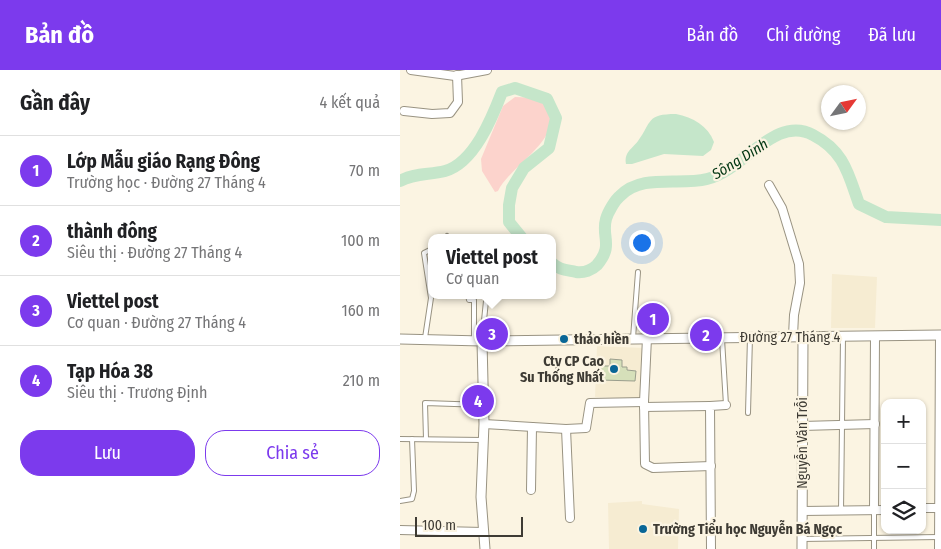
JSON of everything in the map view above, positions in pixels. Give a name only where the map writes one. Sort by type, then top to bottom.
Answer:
[{"type":"street","points":[[410,70],[457,76],[487,70]]},
{"type":"street","points":[[404,111],[432,114],[450,113],[458,102],[457,76]]},
{"type":"street","points":[[769,185],[782,208],[799,264],[800,283],[794,315],[798,336]]},
{"type":"street","points":[[939,549],[940,335]]},
{"type":"street","name":"Đường 27 Tháng 4","points":[[400,339],[478,341],[940,335]]},
{"type":"street","name":"Nguyễn Văn Trỗi","points":[[798,336],[802,426],[802,544]]},
{"type":"street","points":[[874,510],[875,336]]},
{"type":"street","points":[[647,338],[644,405],[645,460],[648,467],[711,466]]},
{"type":"street","points":[[478,341],[484,405],[481,497],[486,549]]},
{"type":"street","points":[[484,424],[566,429],[586,428],[590,403],[726,405]]},
{"type":"street","points":[[710,406],[711,549]]},
{"type":"street","points":[[802,426],[875,424]]},
{"type":"street","points":[[531,490],[532,427]]},
{"type":"street","points":[[566,429],[570,518]]},
{"type":"street","points":[[926,508],[940,508]]},
{"type":"street","points":[[802,512],[881,510]]},
{"type":"street","points":[[400,530],[483,532]]},
{"type":"lane","points":[[428,251],[424,253],[428,279]]},
{"type":"lane","points":[[633,338],[638,272]]},
{"type":"lane","points":[[425,340],[431,299]]},
{"type":"lane","points":[[469,299],[474,300],[478,341]]},
{"type":"lane","points":[[478,341],[486,301],[490,299]]},
{"type":"lane","points":[[722,337],[726,405]]},
{"type":"lane","points":[[748,413],[750,337]]},
{"type":"lane","points":[[841,512],[843,337]]},
{"type":"lane","points":[[426,439],[425,403],[484,405]]},
{"type":"lane","points":[[400,439],[483,440]]},
{"type":"lane","points":[[400,501],[412,499],[414,491],[412,439]]},
{"type":"lane","points":[[874,510],[874,549]]},
{"type":"lane","points":[[802,544],[874,538],[939,538]]},
{"type":"shaded area","points":[[515,97],[540,98],[550,110],[551,123],[547,135],[538,147],[495,192],[482,171],[481,159],[503,106]]},
{"type":"shaded area","points":[[666,114],[676,114],[694,120],[708,131],[714,142],[711,150],[703,156],[664,154],[632,164],[626,164],[627,154],[651,120]]},
{"type":"shaded area","points":[[832,274],[877,277],[875,328],[831,328]]},
{"type":"shaded area","points":[[597,346],[643,348],[642,399],[595,397]]},
{"type":"shaded area","name":"Trường Tiểu học Nguyễn Bá Ngọc","points":[[642,501],[642,504],[679,509],[678,549],[609,549],[608,503]]},
{"type":"building","name":"Cty CP Cao Su Thống Nhất","points":[[610,359],[622,360],[622,367],[627,367],[627,370],[636,371],[635,381],[600,380],[601,366],[610,366]]},
{"type":"waterway","name":"Sông Dinh","points":[[400,181],[416,175],[445,171],[465,159],[481,138],[502,92],[515,88],[547,99],[556,118],[549,148],[524,168],[512,188],[509,222],[519,234]]},
{"type":"waterway","name":"Sông Dinh","points":[[556,266],[566,270],[579,272],[588,271],[597,265],[605,252],[607,216],[616,200],[629,189],[650,182],[707,179],[720,174],[759,146],[785,132],[799,131],[813,135],[832,148],[848,173],[859,204],[886,217],[941,220]]},
{"type":"place","name":"Lớp Mẫu giáo Rạng Đông","points":[[653,319]]},
{"type":"place","name":"Viettel post","points":[[492,334]]},
{"type":"place","name":"thành đông","points":[[706,335]]},
{"type":"place","name":"thảo hiền","points":[[564,339]]},
{"type":"place","name":"Cty CP Cao Su Thống Nhất","points":[[614,369]]},
{"type":"place","name":"Tạp Hóa 38","points":[[478,401]]},
{"type":"place","name":"Trường Tiểu học Nguyễn Bá Ngọc","points":[[643,529]]}]
